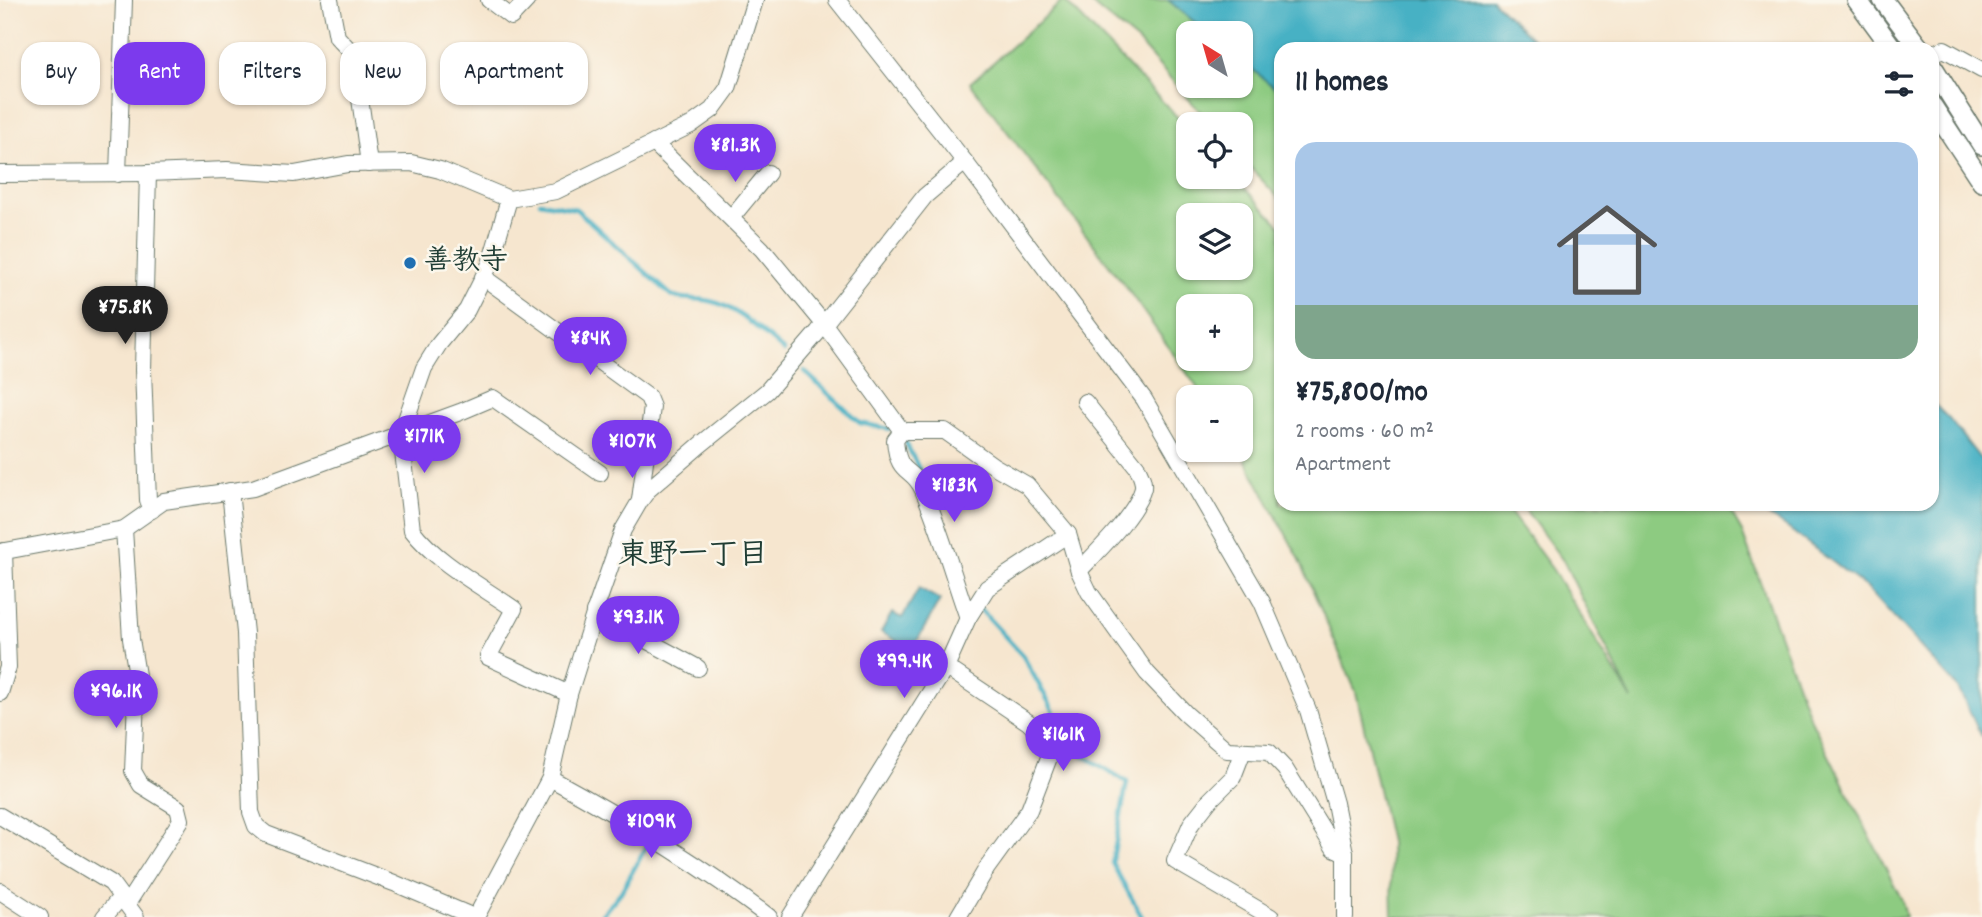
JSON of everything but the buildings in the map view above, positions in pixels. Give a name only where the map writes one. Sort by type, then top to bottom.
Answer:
[{"type":"main road","points":[[1857,0],[1888,42]]},
{"type":"main road","points":[[1883,0],[1915,42]]},
{"type":"main road","points":[[1939,77],[1982,145]]},
{"type":"main road","points":[[1939,117],[1982,182]]},
{"type":"street","points":[[118,174],[124,0]]},
{"type":"street","points":[[330,0],[337,37],[354,55],[369,164]]},
{"type":"street","points":[[489,0],[511,17],[527,0]]},
{"type":"street","points":[[0,174],[227,170],[293,174],[348,164],[411,163],[440,170],[509,199],[556,191],[691,125],[712,110],[728,89],[755,0]]},
{"type":"street","points":[[837,0],[965,162],[1144,399],[1262,602],[1308,710],[1335,803],[1346,853],[1345,917]]},
{"type":"street","points":[[1939,51],[1944,49],[1982,70]]},
{"type":"street","points":[[654,143],[762,249],[824,324],[902,431]]},
{"type":"street","points":[[230,491],[245,633],[251,812],[256,826],[266,834],[475,917],[550,778],[569,694],[594,612],[623,530],[640,501],[648,490],[701,444],[767,391],[824,324],[925,196],[965,162]]},
{"type":"street","points":[[148,173],[143,370],[148,500],[152,510]]},
{"type":"street","points":[[730,218],[768,173]]},
{"type":"street","points":[[509,199],[490,264],[467,310],[439,344],[424,368],[401,434],[412,530],[450,565],[514,609],[488,657],[569,694]]},
{"type":"street","points":[[484,277],[648,397],[652,407],[640,501]]},
{"type":"street","points":[[0,693],[8,667],[2,552],[124,529],[164,501],[253,488],[493,398],[600,473]]},
{"type":"street","points":[[1079,571],[1117,531],[1143,486],[1137,467],[1085,402]]},
{"type":"street","points":[[902,431],[945,431],[994,466],[1027,485],[1068,534],[1079,571],[1089,592],[1147,674],[1186,715],[1227,750],[1269,752],[1285,769],[1334,848],[1346,853]]},
{"type":"street","points":[[902,431],[895,440],[896,456],[901,467],[922,487],[968,618]]},
{"type":"street","points":[[104,917],[128,906],[181,820],[178,808],[141,785],[133,771],[137,675],[131,639],[124,529]]},
{"type":"street","points":[[790,917],[946,667],[968,618],[988,588],[1068,534]]},
{"type":"street","points":[[594,612],[698,668]]},
{"type":"street","points":[[946,667],[1028,722],[1053,747],[1029,810],[987,868],[958,917]]},
{"type":"street","points":[[1243,751],[1233,777],[1209,800],[1191,824],[1175,861],[1252,912],[1271,917]]},
{"type":"street","points":[[550,778],[579,793],[722,883],[767,916]]},
{"type":"street","points":[[0,816],[111,883],[128,906]]},
{"type":"street","points":[[0,891],[40,917]]},
{"type":"green space","points":[[1064,0],[1176,116],[1176,189],[1246,189],[1274,219],[1274,511],[1509,511],[1553,570],[1632,700],[1564,562],[1526,511],[1730,511],[1742,532],[1809,716],[1902,900],[1906,917],[1392,917],[1390,842],[1356,692],[1300,560],[1247,462],[1253,462],[1253,385],[1195,385],[1186,371],[1253,371],[1253,294],[1176,294],[1176,358],[1126,287],[970,83]]},
{"type":"green space","points":[[1087,0],[1168,0],[1193,21],[1176,21],[1176,85],[1138,42]]},
{"type":"green space","points":[[1253,70],[1274,87],[1274,193],[1253,170],[1253,112],[1200,112],[1188,98],[1253,98]]},
{"type":"water","points":[[1168,0],[1492,0],[1536,42],[1274,42],[1274,87],[1253,70],[1253,21],[1193,21]]},
{"type":"water","points":[[1939,409],[1949,419],[1982,461],[1982,737],[1958,688],[1867,588],[1762,511],[1939,511]]},
{"type":"water","points":[[919,588],[940,600],[912,650],[881,632],[892,613],[902,618]]},
{"type":"waterway","points":[[540,202],[576,209],[672,296],[720,304],[749,322],[784,351]]},
{"type":"waterway","points":[[804,371],[860,423],[889,429]]},
{"type":"waterway","points":[[904,439],[922,475]]},
{"type":"waterway","points":[[980,609],[1023,656],[1052,708],[1054,713],[1045,732]]},
{"type":"waterway","points":[[1053,737],[1127,782],[1112,863],[1142,917]]},
{"type":"waterway","points":[[600,917],[621,892],[649,842],[651,843]]},
{"type":"place","name":"善教寺","points":[[410,263]]},
{"type":"district","name":"東野一丁目","points":[[693,557]]}]
